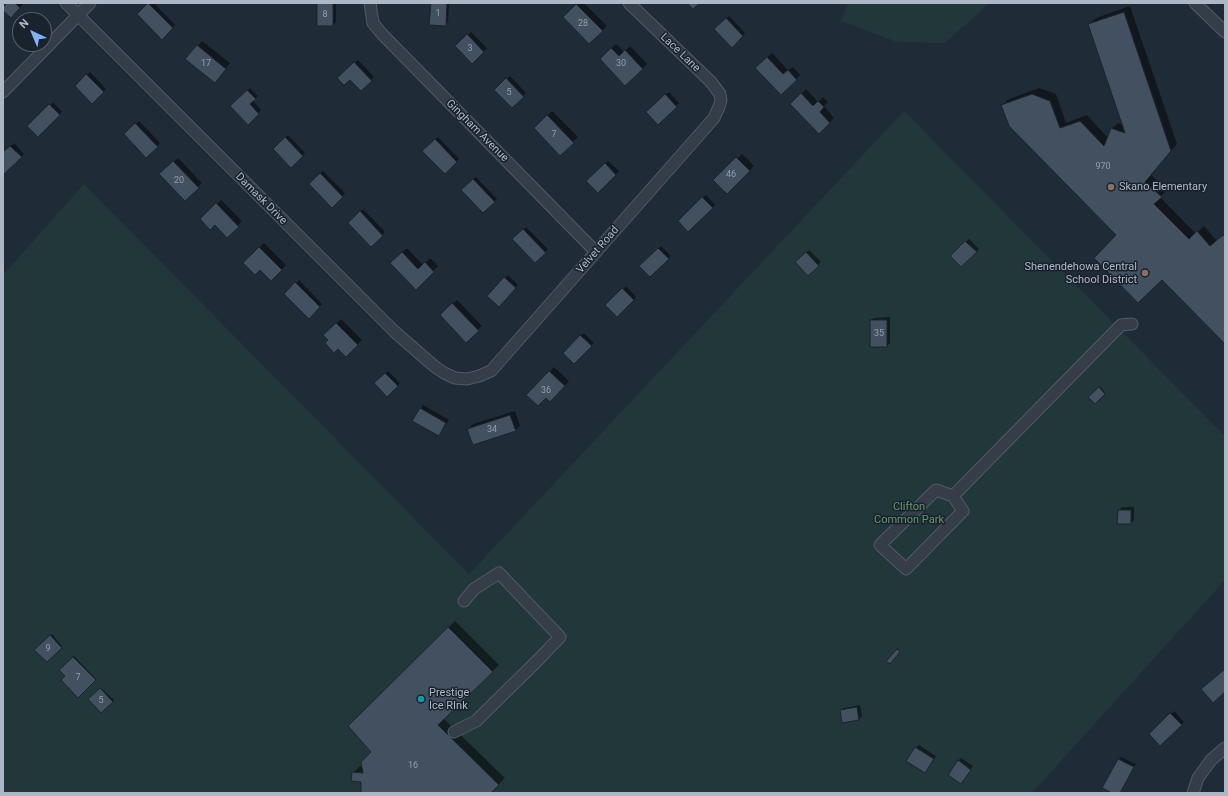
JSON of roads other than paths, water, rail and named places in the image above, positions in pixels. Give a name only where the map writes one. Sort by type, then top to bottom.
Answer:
[{"type":"street","name":"Damask Drive","points":[[66,3],[77,16],[396,332],[439,370],[455,378],[466,379]]},
{"type":"street","points":[[3,92],[90,3]]},
{"type":"street","name":"Gingham Avenue","points":[[370,3],[373,23],[382,34],[596,252]]},
{"type":"street","name":"Lace Lane","points":[[629,3],[711,82],[720,94],[719,107]]},
{"type":"street","points":[[1195,3],[1225,32]]},
{"type":"street","name":"Velvet Road","points":[[466,379],[479,376],[491,370],[714,118],[719,107]]},
{"type":"street","points":[[953,496],[1121,325],[1132,324]]},
{"type":"street","points":[[936,490],[953,496],[963,511],[906,569],[880,545],[936,490]]},
{"type":"street","points":[[454,732],[476,721],[560,637],[499,573],[474,589],[464,601]]},
{"type":"street","points":[[1192,793],[1198,778],[1210,760],[1225,748]]},
{"type":"place","name":"Skano Elementary","points":[[1111,187]]},
{"type":"place","name":"Shenendehowa Central School District","points":[[1145,273]]},
{"type":"place","name":"Prestige Ice RInk","points":[[421,699]]},
{"type":"park label","name":"Clifton Common Park","points":[[909,513]]}]
